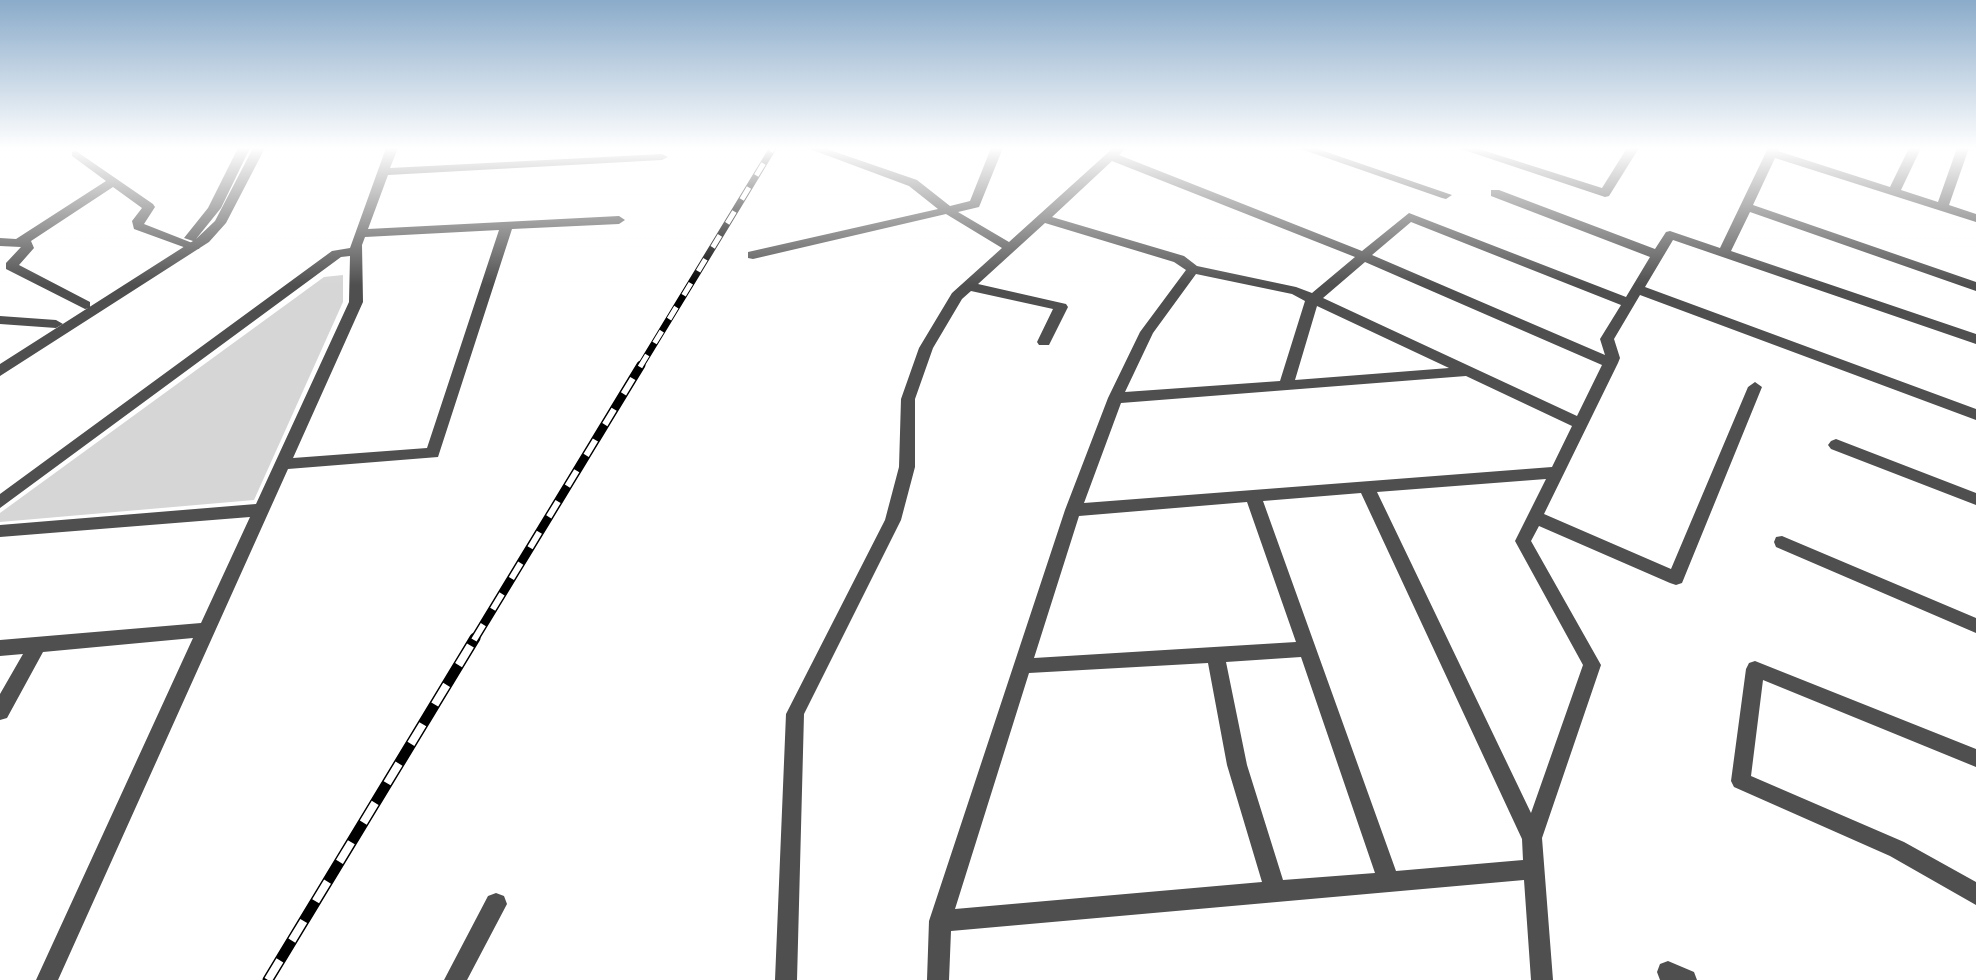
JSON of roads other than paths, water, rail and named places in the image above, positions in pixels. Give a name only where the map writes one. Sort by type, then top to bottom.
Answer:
[{"type":"street","points":[[19,243],[94,194]]},
{"type":"street","points":[[131,194],[149,207],[138,221],[138,226],[189,245]]},
{"type":"street","points":[[0,359],[189,245],[219,194]]},
{"type":"street","points":[[0,371],[220,223],[235,194]]},
{"type":"street","points":[[47,980],[356,302],[356,251],[375,194]]},
{"type":"street","points":[[927,194],[1011,248]]},
{"type":"street","points":[[753,255],[975,204],[979,194]]},
{"type":"street","points":[[786,980],[795,714],[893,520],[907,467],[908,399],[926,348],[957,296],[1070,194]]},
{"type":"street","points":[[1214,194],[1611,363]]},
{"type":"street","points":[[1442,194],[1446,195]]},
{"type":"street","points":[[1497,194],[1658,255]]},
{"type":"street","points":[[1724,253],[1752,194]]},
{"type":"street","points":[[1899,194],[1976,218]]},
{"type":"street","points":[[1942,208],[1947,194]]},
{"type":"street","points":[[1746,207],[1976,287]]},
{"type":"street","points":[[1286,385],[1312,301],[1409,217],[1976,415]]},
{"type":"street","points":[[1043,218],[1179,259],[1193,269],[1296,291],[1581,424]]},
{"type":"street","points":[[361,233],[619,220]]},
{"type":"street","points":[[282,464],[433,453],[507,226]]},
{"type":"street","points":[[1532,838],[1592,665],[1523,541],[1611,363],[1613,358],[1607,339],[1670,235],[1976,339]]},
{"type":"street","points":[[0,242],[29,245],[11,266],[85,305]]},
{"type":"street","points":[[0,502],[337,254],[356,251]]},
{"type":"street","points":[[938,980],[940,921],[1073,510],[1115,398],[1147,332],[1193,269]]},
{"type":"street","points":[[968,286],[1061,307],[1044,342]]},
{"type":"street","points":[[0,320],[56,324]]},
{"type":"street","points":[[1115,398],[1467,372]]},
{"type":"street","points":[[1535,517],[1676,578],[1755,387]]},
{"type":"street","points":[[1836,445],[1976,499]]},
{"type":"street","points":[[1073,510],[1557,472]]},
{"type":"street","points":[[1366,486],[1532,838],[1542,980]]},
{"type":"street","points":[[1253,495],[1389,882]]},
{"type":"street","points":[[0,531],[261,510]]},
{"type":"street","points":[[1782,542],[1976,626]]},
{"type":"street","points":[[0,648],[206,630]]},
{"type":"street","points":[[0,712],[38,644]]},
{"type":"street","points":[[1023,666],[1307,649]]},
{"type":"street","points":[[1216,654],[1237,765],[1276,892]]},
{"type":"street","points":[[1976,758],[1755,669],[1741,781],[1897,849],[1976,894]]},
{"type":"street","points":[[940,921],[1534,869]]},
{"type":"street","points":[[455,980],[496,904]]},
{"type":"railway","points":[[640,367],[745,194]]},
{"type":"railway","points":[[474,640],[641,365]]},
{"type":"railway","points":[[268,980],[475,638]]}]
